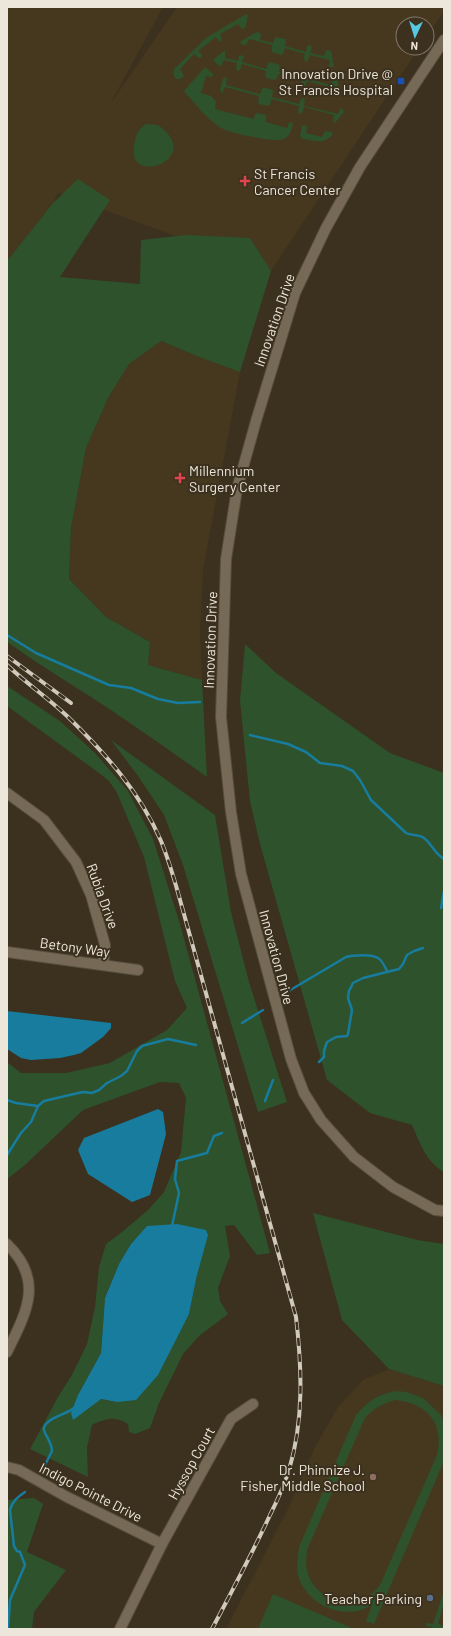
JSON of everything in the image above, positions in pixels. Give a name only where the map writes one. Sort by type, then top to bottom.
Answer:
[{"type":"street","name":"Innovation Drive","points":[[444,40],[360,167],[326,228],[295,293],[237,489],[226,559],[221,717],[231,812],[240,874],[289,1052],[295,1072],[304,1093],[321,1120],[354,1157],[393,1187],[435,1210],[444,1211]]},
{"type":"street","name":"Rubia Drive","points":[[7,793],[44,820],[76,862],[91,895],[106,945],[102,965]]},
{"type":"street","name":"Betony Way","points":[[7,952],[138,970]]},
{"type":"street","points":[[7,1244],[16,1252],[29,1284],[29,1297],[25,1313],[7,1352]]},
{"type":"street","name":"Hyssop Court","points":[[120,1629],[162,1544],[231,1419],[253,1404]]},
{"type":"street","name":"Indigo Pointe Drive","points":[[7,1467],[19,1470],[67,1497],[162,1544]]},
{"type":"shaded area","points":[[7,7],[163,7],[109,106],[177,7],[444,7],[444,11],[435,24],[435,16],[395,16],[395,56],[414,56],[271,271],[58,193],[53,203],[7,261]]},
{"type":"shaded area","points":[[160,341],[240,372],[203,570],[200,632],[202,680],[148,665],[150,642],[106,617],[69,579],[71,528],[86,448],[108,398],[129,364]]},
{"type":"shaded area","name":"Dr. Phinnize J. Fisher Middle School","points":[[389,1369],[444,1386],[444,1629],[226,1629],[289,1507],[315,1447],[338,1407],[363,1380]]},
{"type":"green space","points":[[246,14],[248,16],[245,28],[242,29],[238,24],[220,34],[222,39],[221,42],[216,37],[198,51],[202,55],[201,58],[194,54],[180,69],[184,76],[180,79],[176,79],[173,74],[174,69],[206,38]]},
{"type":"green space","points":[[257,32],[261,34],[260,40],[273,43],[275,37],[286,39],[285,46],[306,52],[307,46],[310,45],[312,47],[310,53],[324,56],[326,50],[331,51],[334,67],[329,67],[330,60],[310,55],[306,62],[304,59],[305,54],[285,48],[283,54],[281,55],[272,52],[272,45],[249,39],[246,45],[240,44],[241,41]]},
{"type":"green space","points":[[225,50],[225,58],[238,61],[239,56],[242,55],[244,57],[242,62],[266,69],[269,62],[280,66],[279,72],[303,78],[304,72],[307,71],[307,79],[331,85],[333,79],[337,79],[340,96],[338,97],[333,95],[334,88],[307,81],[305,87],[303,88],[301,86],[302,80],[278,74],[276,80],[266,78],[266,71],[242,64],[240,70],[238,71],[236,69],[237,63],[224,60],[222,65],[219,66],[213,60]]},
{"type":"green space","points":[[204,68],[214,75],[211,77],[206,76],[201,93],[211,96],[216,101],[215,109],[253,119],[256,113],[266,115],[266,122],[287,128],[289,123],[292,122],[293,124],[288,136],[279,140],[252,137],[221,128],[211,120],[184,91]]},
{"type":"green space","points":[[225,77],[227,79],[226,85],[260,94],[263,87],[273,90],[272,97],[299,104],[303,98],[305,100],[304,106],[338,114],[342,108],[344,112],[335,123],[333,121],[334,115],[304,107],[302,113],[300,114],[298,112],[299,106],[272,99],[269,106],[259,104],[259,96],[225,87],[222,94],[220,89]]},
{"type":"green space","points":[[146,124],[158,125],[171,137],[174,148],[170,157],[162,164],[152,166],[142,165],[135,159],[134,148],[136,137],[140,129]]},
{"type":"green space","points":[[305,125],[307,127],[306,133],[322,137],[325,131],[332,132],[333,134],[326,140],[322,141],[301,138],[302,126]]},
{"type":"green space","points":[[78,179],[110,200],[60,277],[140,284],[141,240],[186,235],[250,238],[271,271],[240,372],[161,341],[129,364],[108,398],[86,448],[71,528],[69,579],[106,617],[150,642],[148,665],[202,680],[207,777],[121,717],[7,642],[7,261],[53,203]]},
{"type":"green space","points":[[245,644],[276,673],[390,753],[444,773],[444,1172],[428,1157],[412,1125],[370,1113],[327,1080],[260,844],[250,801],[240,701]]},
{"type":"green space","points":[[7,686],[60,721],[95,753],[128,791],[153,839],[180,924],[270,1253],[257,1255],[234,1225],[225,1226],[230,1256],[218,1288],[220,1301],[228,1314],[199,1336],[183,1354],[159,1403],[150,1428],[135,1434],[129,1432],[128,1424],[114,1419],[106,1419],[92,1425],[87,1448],[88,1477],[30,1449],[58,1397],[72,1375],[87,1344],[95,1307],[99,1267],[106,1244],[148,1210],[164,1192],[181,1152],[186,1098],[179,1083],[160,1082],[83,1110],[25,1165],[7,1179],[7,1062],[21,1073],[66,1073],[110,1063],[167,1030],[187,1008],[175,981],[144,857],[117,793],[109,781],[99,773],[7,706]],"holes":[[[147,1226],[197,1275],[189,1314],[117,1402],[78,1395],[101,1353],[105,1298],[119,1264],[131,1244]]]},
{"type":"green space","points":[[111,740],[215,815],[231,912],[249,982],[287,1102],[258,1112],[183,865],[164,815],[138,776]]},
{"type":"green space","points":[[313,1213],[417,1240],[444,1244],[444,1386],[389,1369],[342,1320]]},
{"type":"green space","points":[[396,1391],[406,1392],[423,1398],[441,1415],[444,1422],[444,1461],[374,1624],[366,1621],[372,1605],[359,1611],[348,1612],[331,1609],[316,1601],[304,1589],[298,1577],[297,1564],[299,1547],[356,1415],[365,1405],[378,1396]],"holes":[[[396,1400],[407,1402],[425,1411],[436,1425],[439,1444],[437,1455],[380,1585],[369,1596],[359,1600],[348,1602],[328,1597],[319,1591],[312,1583],[306,1562],[307,1550],[365,1418],[379,1406]]]},
{"type":"green space","points":[[34,1498],[43,1504],[27,1552],[66,1570],[34,1612],[32,1629],[7,1629],[7,1500]]},
{"type":"green space","points":[[444,1591],[444,1604],[438,1624],[444,1626],[444,1628],[432,1629],[432,1627],[426,1626],[426,1623],[433,1624]]},
{"type":"green space","points":[[273,1594],[354,1629],[258,1629]]},
{"type":"water","points":[[7,1011],[111,1023],[111,1028],[103,1037],[81,1053],[60,1058],[31,1060],[21,1058],[7,1049]]},
{"type":"water","points":[[158,1109],[163,1112],[166,1134],[150,1195],[132,1202],[88,1174],[78,1150],[84,1138]]},
{"type":"water","points":[[177,1224],[206,1230],[208,1235],[197,1275],[189,1314],[158,1375],[136,1400],[117,1402],[101,1399],[73,1420],[71,1413],[78,1395],[101,1353],[105,1298],[119,1264],[131,1244],[147,1226]]},
{"type":"waterway","points":[[7,635],[36,653],[109,685],[131,688],[158,699],[178,703],[200,702]]},
{"type":"waterway","points":[[250,735],[288,744],[306,752],[320,763],[342,766],[353,771],[360,780],[371,800],[406,833],[424,838],[444,859]]},
{"type":"waterway","points":[[441,908],[444,891]]},
{"type":"waterway","points":[[319,1062],[324,1057],[327,1042],[336,1037],[347,1036],[348,1034],[352,1010],[348,998],[349,991],[353,983],[363,978],[399,969],[407,955],[423,948]]},
{"type":"waterway","points":[[287,992],[349,956],[362,955],[378,958],[381,960],[387,971]]},
{"type":"waterway","points":[[242,1023],[263,1010]]},
{"type":"waterway","points":[[7,1155],[21,1133],[31,1122],[38,1106],[44,1101],[83,1092],[92,1093],[99,1090],[107,1083],[121,1076],[127,1071],[137,1051],[142,1046],[168,1039],[196,1045]]},
{"type":"waterway","points":[[265,1101],[273,1080]]},
{"type":"waterway","points":[[7,1100],[16,1103],[38,1106]]},
{"type":"waterway","points":[[172,1226],[179,1193],[175,1179],[177,1161],[207,1153],[214,1136],[222,1133]]},
{"type":"waterway","points":[[41,1473],[52,1451],[51,1445],[44,1430],[44,1426],[51,1420],[74,1408]]},
{"type":"waterway","points":[[8,1629],[10,1600],[25,1565],[20,1552],[17,1551],[14,1546],[10,1510],[14,1502],[25,1492]]},
{"type":"railway","points":[[7,656],[71,703]]},
{"type":"railway","points":[[7,665],[67,716],[95,744],[120,774],[143,806],[161,841],[177,890],[296,1317],[300,1356],[300,1394],[297,1432],[289,1470],[263,1530],[212,1629]]},
{"type":"place","name":"Innovation Drive @ St Francis Hospital","points":[[401,81]]},
{"type":"place","name":"St Francis Cancer Center","points":[[245,181]]},
{"type":"place","name":"Millennium Surgery Center","points":[[180,478]]},
{"type":"place","name":"Dr. Phinnize J. Fisher Middle School","points":[[373,1477]]},
{"type":"place","name":"Teacher Parking","points":[[430,1598]]}]
